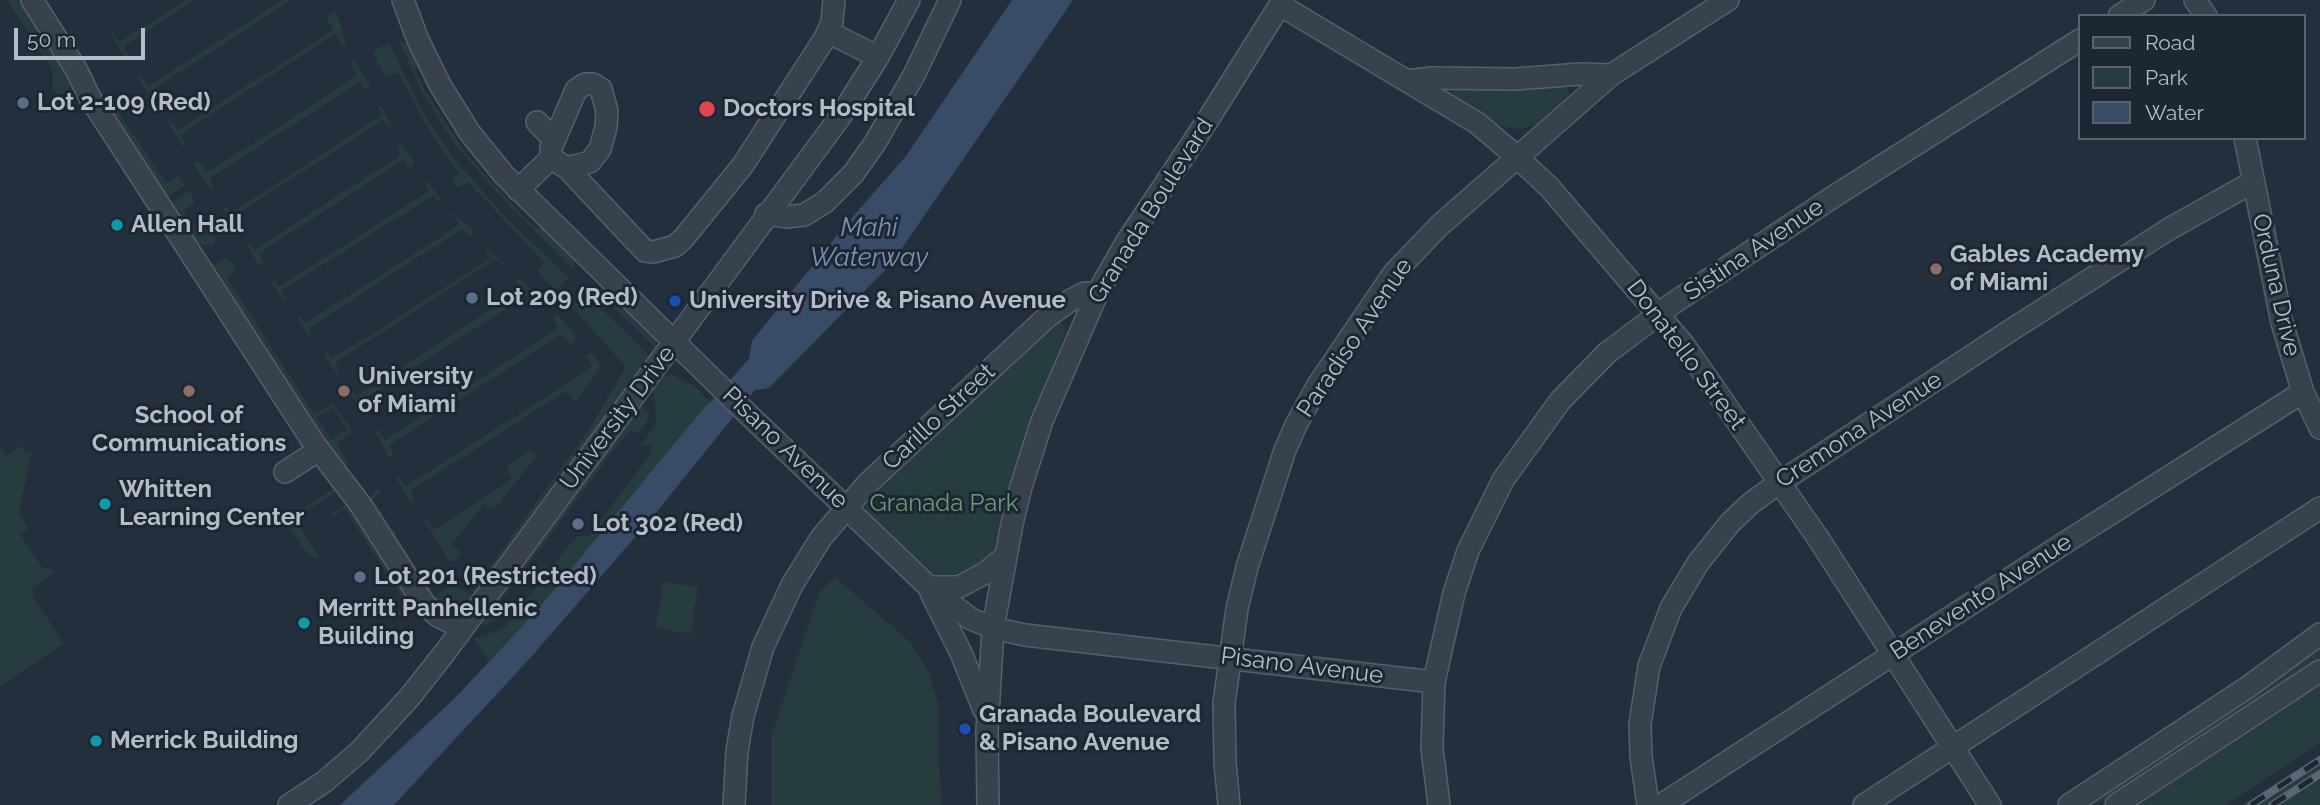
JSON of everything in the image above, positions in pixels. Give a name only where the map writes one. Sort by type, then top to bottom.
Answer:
[{"type":"street","points":[[32,0],[90,98],[319,450],[360,504],[425,605],[438,616],[462,628]]},
{"type":"street","name":"Pisano Avenue","points":[[403,0],[424,54],[451,104],[480,146],[518,190],[929,587],[971,619],[993,628],[1025,635],[1434,682]]},
{"type":"street","points":[[537,122],[557,156],[645,251],[654,252],[675,246],[743,165],[828,32],[834,0]]},
{"type":"street","name":"University Drive","points":[[289,805],[324,782],[359,752],[409,698],[840,117],[878,57],[909,0]]},
{"type":"street","points":[[766,214],[786,217],[804,215],[825,202],[853,174],[875,143],[914,75],[950,0]]},
{"type":"street","name":"Paradiso Avenue","points":[[1229,805],[1224,736],[1229,657],[1237,609],[1247,567],[1285,450],[1307,403],[1394,273],[1439,226],[1611,75],[1728,0]]},
{"type":"street","points":[[2122,14],[2144,0]]},
{"type":"street","name":"Donatello Street","points":[[1281,2],[1477,123],[1549,188],[1684,345],[1798,508],[1990,805]]},
{"type":"street","name":"Granada Boulevard","points":[[988,805],[987,724],[993,628],[1004,557],[1021,487],[1042,421],[1097,294],[1126,243],[1209,118],[1281,2]]},
{"type":"street","points":[[828,32],[878,57]]},
{"type":"street","name":"Sistina Avenue","points":[[1439,805],[1432,748],[1434,682],[1454,593],[1468,551],[1503,480],[1535,433],[1582,376],[1658,314],[1833,197],[2078,41]]},
{"type":"street","points":[[1407,81],[1432,78],[1515,79],[1581,74],[1611,75]]},
{"type":"street","name":"Orduna Drive","points":[[2245,140],[2282,323],[2303,391],[2320,428]]},
{"type":"street","points":[[518,190],[557,156]]},
{"type":"street","name":"Cremona Avenue","points":[[1648,805],[1641,756],[1640,724],[1647,676],[1659,636],[1671,608],[1712,545],[1745,508],[1779,483],[2169,229],[2253,182]]},
{"type":"street","name":"Carillo Street","points":[[734,805],[737,751],[743,716],[762,647],[806,560],[846,506],[867,484],[1047,317],[1085,293],[1097,294]]},
{"type":"street","name":"Benevento Avenue","points":[[1661,805],[2303,391]]},
{"type":"street","points":[[285,472],[319,450]]},
{"type":"street","points":[[1864,805],[2320,508]]},
{"type":"street","points":[[987,724],[977,689],[929,587],[959,587],[985,573],[1004,557]]},
{"type":"street","points":[[2069,805],[2248,687],[2320,634]]},
{"type":"street","points":[[2116,805],[2320,671]]},
{"type":"green space","points":[[7,0],[21,0],[69,74],[70,86],[58,97],[53,89],[53,71]]},
{"type":"green space","points":[[185,0],[194,0],[123,47],[129,57],[126,60],[110,32],[113,32],[120,42]]},
{"type":"green space","points":[[281,0],[291,0],[151,91],[158,101],[154,104],[137,76],[141,75],[148,87]]},
{"type":"green space","points":[[336,12],[338,16],[346,45],[342,45],[335,34],[180,135],[187,147],[182,146],[167,120],[178,130],[333,30],[326,18]]},
{"type":"green space","points":[[399,41],[410,46],[418,63],[415,71],[427,94],[467,155],[522,215],[536,228],[546,229],[574,257],[574,269],[511,208],[456,146],[422,92]]},
{"type":"green space","points":[[389,43],[424,114],[452,156],[503,214],[569,278],[557,289],[538,272],[544,262],[468,182],[458,188],[452,181],[459,173],[434,139],[398,72],[385,75],[373,55],[376,49]]},
{"type":"green space","points":[[352,60],[356,61],[371,89],[366,90],[360,82],[210,178],[214,189],[209,188],[194,165],[195,162],[200,162],[207,172],[282,125],[357,75],[351,64]]},
{"type":"green space","points":[[1559,83],[1566,87],[1569,99],[1546,121],[1522,129],[1497,126],[1452,98],[1458,87]]},
{"type":"green space","points":[[125,94],[126,98],[114,106],[166,183],[178,176],[186,185],[163,200],[104,108]]},
{"type":"green space","points":[[378,106],[381,106],[392,127],[383,120],[233,217],[237,226],[233,226],[222,206],[226,206],[231,213],[382,115]]},
{"type":"green space","points":[[401,144],[414,161],[413,166],[408,167],[403,160],[258,254],[263,264],[258,265],[246,243],[250,243],[255,250],[400,155],[397,149]]},
{"type":"green space","points":[[427,181],[443,201],[439,201],[434,195],[281,291],[286,299],[283,301],[271,281],[275,281],[279,287],[429,191],[425,184]]},
{"type":"green space","points":[[190,191],[195,203],[183,210],[196,229],[207,225],[216,240],[213,245],[195,244],[167,205]]},
{"type":"green space","points":[[453,213],[472,230],[472,235],[468,236],[462,229],[309,328],[312,334],[309,336],[297,317],[305,323],[433,242],[459,224]]},
{"type":"green space","points":[[486,248],[505,264],[505,267],[496,259],[335,363],[339,371],[336,373],[324,353],[327,352],[332,358],[490,258]]},
{"type":"green space","points":[[223,259],[228,259],[236,268],[227,278],[314,414],[332,403],[352,430],[336,444],[348,464],[342,467],[210,271]],"holes":[[[333,408],[347,430],[331,440],[317,418]]]},
{"type":"green space","points":[[517,279],[523,281],[541,299],[540,303],[535,303],[528,295],[361,401],[367,412],[363,415],[348,390],[352,389],[357,396],[521,290],[516,283]]},
{"type":"green space","points":[[592,287],[607,288],[656,338],[656,349]]},
{"type":"green space","points":[[584,292],[651,357],[469,602],[456,607],[435,601],[369,498],[378,489],[382,491],[373,499],[434,595],[455,584],[470,594],[588,431],[626,367],[572,307]]},
{"type":"green space","points":[[555,314],[576,335],[574,344],[569,343],[562,334],[389,445],[394,455],[390,458],[375,432],[379,431],[385,440],[558,328],[553,317]]},
{"type":"green space","name":"Granada Park","points":[[1060,321],[1065,335],[1030,423],[995,553],[955,579],[938,577],[872,517],[866,509],[866,499]]},
{"type":"green space","points":[[592,353],[600,368],[577,400],[573,400],[566,391],[410,491],[415,501],[411,503],[396,478],[400,477],[406,486],[469,446],[592,367],[586,355]]},
{"type":"green space","points":[[670,374],[695,386],[711,404],[693,421],[538,609],[489,661],[474,639],[507,625],[572,541],[580,536],[589,536],[651,453],[651,443],[640,447],[655,425],[653,389],[658,380]]},
{"type":"green space","points":[[640,406],[649,416],[644,427],[639,432],[630,431],[614,450],[497,606],[502,614],[491,623],[478,626],[475,624]]},
{"type":"green space","points":[[0,446],[6,456],[22,446],[27,453],[32,450],[19,512],[28,529],[20,534],[43,569],[47,567],[54,572],[32,590],[34,598],[64,644],[0,686]]},
{"type":"green space","points":[[529,451],[536,457],[494,509],[484,504],[451,545],[461,554],[455,561],[448,559],[424,520],[428,520],[434,530],[512,479],[506,466]]},
{"type":"green space","points":[[337,487],[337,491],[295,519],[321,560],[307,554],[285,520]]},
{"type":"green space","points":[[346,504],[412,604],[401,615],[398,616],[398,612],[407,605],[345,509],[330,515]]},
{"type":"green space","points":[[835,577],[910,642],[929,673],[939,706],[938,756],[942,805],[771,805],[771,737],[819,593]]},
{"type":"green space","points":[[663,582],[698,587],[691,634],[656,628]]},
{"type":"green space","points":[[2320,647],[2320,661],[2097,805],[2086,805]]},
{"type":"green space","points":[[2320,683],[2320,743],[2225,805],[2134,805]]},
{"type":"green space","points":[[2320,755],[2320,805],[2242,805]]},
{"type":"water","name":"Mahi Waterway","points":[[1012,0],[1073,0],[891,264],[769,388],[755,390],[650,520],[531,657],[394,805],[340,805],[457,696],[538,609],[693,421],[749,359],[752,341],[843,228],[906,156]]},
{"type":"railway","points":[[2251,805],[2320,760]]},
{"type":"railway","points":[[2272,805],[2320,774]]},
{"type":"place","name":"Lot 2-109 (Red)","points":[[23,103]]},
{"type":"place","name":"Doctors Hospital","points":[[707,109]]},
{"type":"place","name":"Allen Hall","points":[[117,225]]},
{"type":"place","name":"Gables Academy of Miami","points":[[1936,269]]},
{"type":"place","name":"Lot 209 (Red)","points":[[472,298]]},
{"type":"place","name":"University Drive & Pisano Avenue","points":[[675,301]]},
{"type":"place","name":"School of Communications","points":[[189,391]]},
{"type":"place","name":"University of Miami","points":[[344,391]]},
{"type":"place","name":"Whitten Learning Center","points":[[105,504]]},
{"type":"place","name":"Lot 302 (Red)","points":[[578,524]]},
{"type":"place","name":"Lot 201 (Restricted)","points":[[360,577]]},
{"type":"place","name":"Merritt Panhellenic Building","points":[[304,623]]},
{"type":"place","name":"Granada Boulevard & Pisano Avenue","points":[[965,729]]},
{"type":"place","name":"Merrick Building","points":[[96,741]]}]
